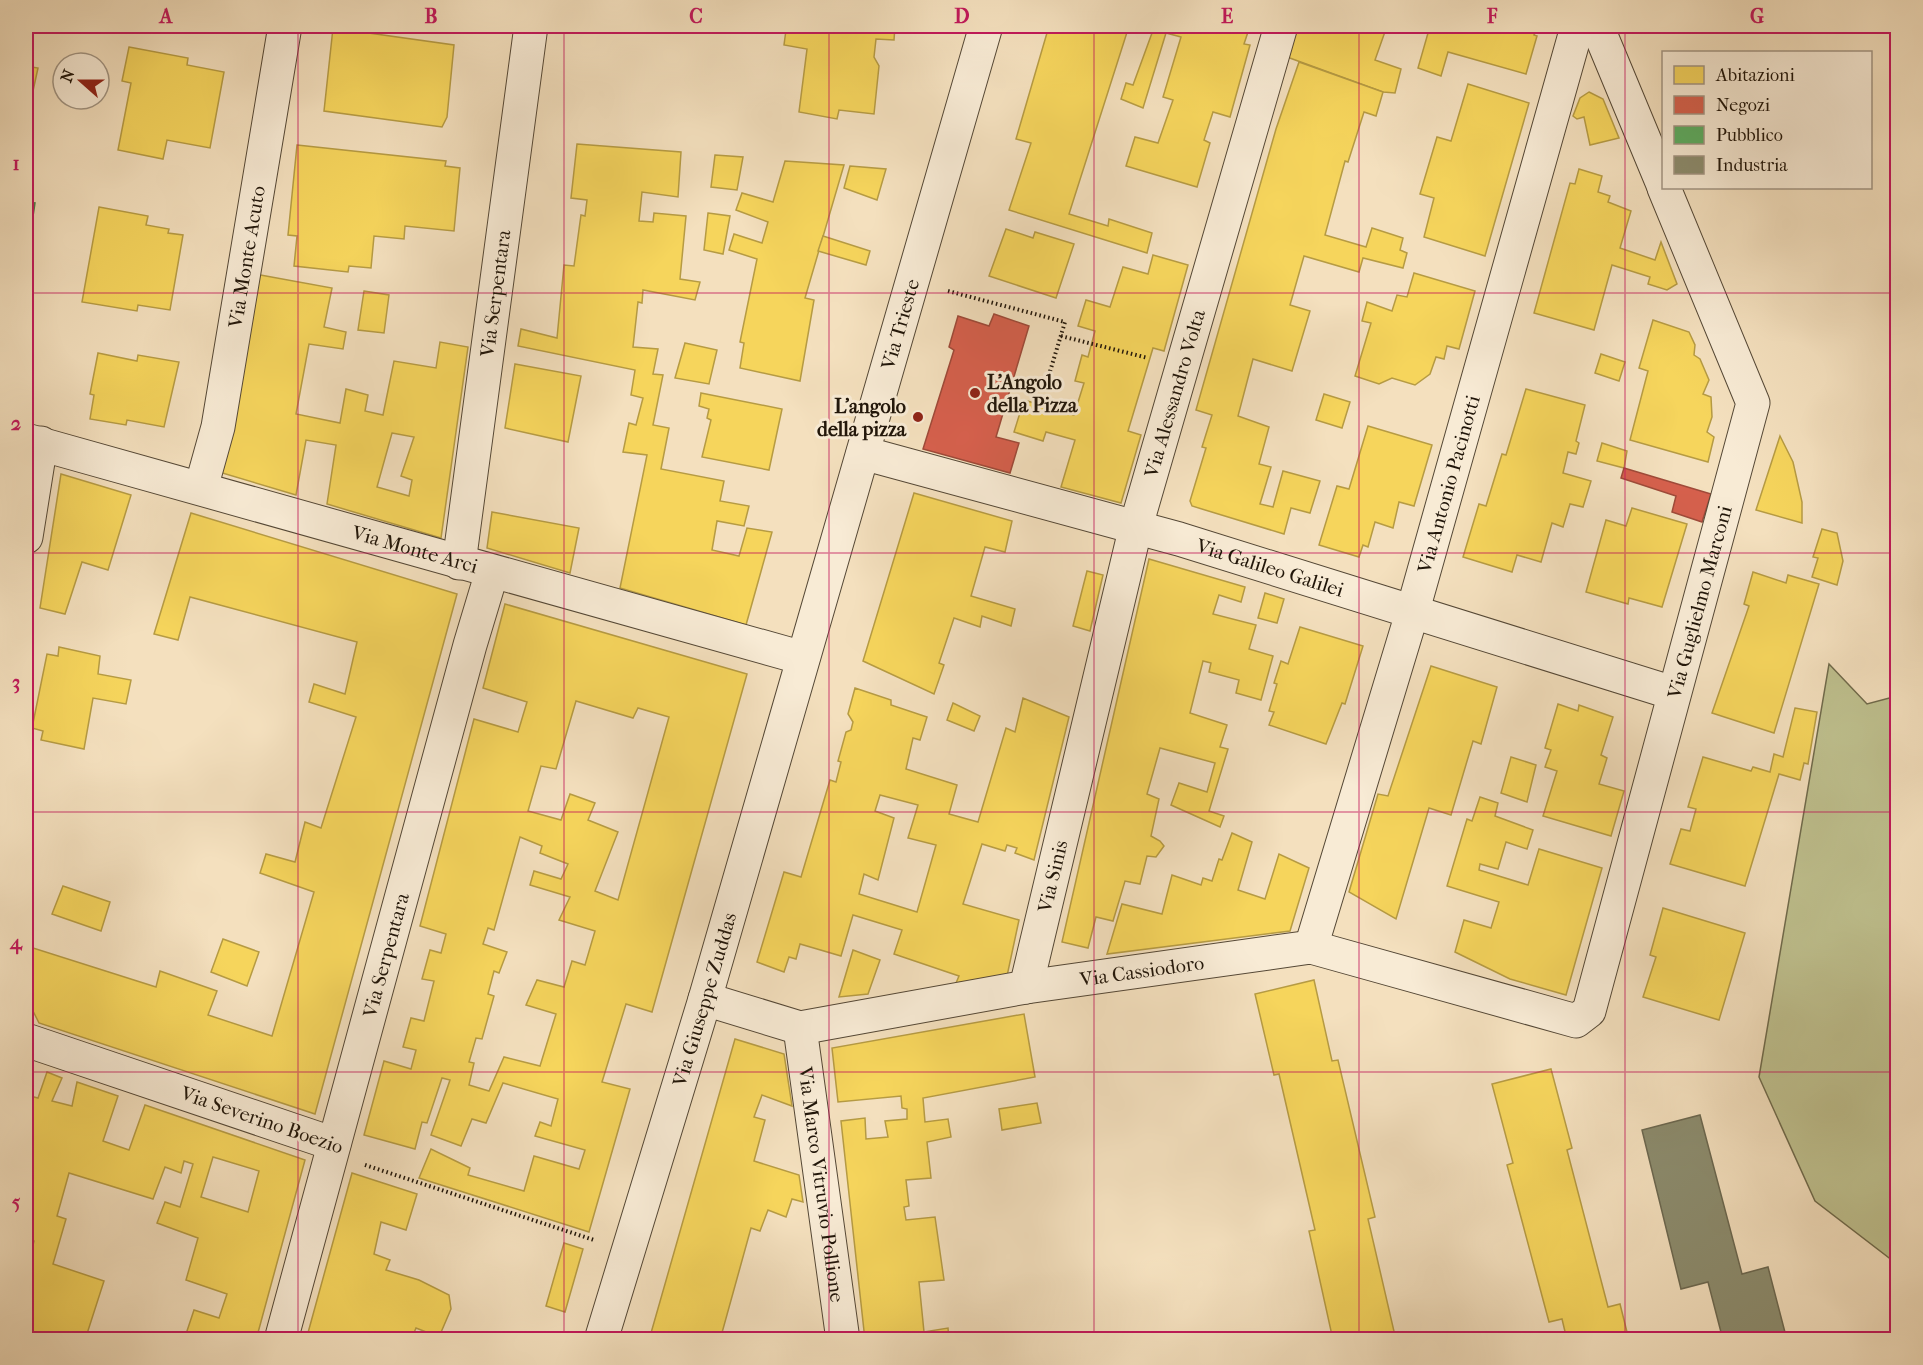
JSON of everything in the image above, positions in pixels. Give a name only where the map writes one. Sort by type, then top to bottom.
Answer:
[{"type":"street","name":"Via Monte Acuto","points":[[201,488],[218,427],[285,26]]},
{"type":"street","name":"Via Serpentara","points":[[459,562],[531,26]]},
{"type":"street","name":"Via Trieste","points":[[803,658],[986,26]]},
{"type":"street","name":"Via Alessandro Volta","points":[[1078,764],[1136,526],[1281,26]]},
{"type":"street","name":"Via Antonio Pacinotti","points":[[1311,947],[1413,610],[1574,38],[1590,26]]},
{"type":"street","name":"Via Guglielmo Marconi","points":[[1597,26],[1662,182]]},
{"type":"street","name":"Via Guglielmo Marconi","points":[[1576,1021],[1589,1011],[1753,403],[1665,189]]},
{"type":"street","name":"Via Monte Arci","points":[[33,441],[803,658]]},
{"type":"street","points":[[26,537],[33,441]]},
{"type":"street","name":"Via Galileo Galilei","points":[[863,453],[1136,526],[1413,610],[1673,693]]},
{"type":"street","name":"Via Serpentara","points":[[281,1340],[466,657],[492,572]]},
{"type":"street","name":"Via Giuseppe Zuddas","points":[[601,1340],[626,1251],[705,999],[803,658]]},
{"type":"street","name":"Via Sinis","points":[[1026,987],[1078,764]]},
{"type":"street","name":"Via Cassiodoro","points":[[705,999],[800,1028],[1026,987],[1311,947],[1576,1021]]},
{"type":"street","name":"Via Marco Vitruvio Pollione","points":[[800,1028],[843,1340]]},
{"type":"street","name":"Via Severino Boezio","points":[[26,1040],[334,1144]]},
{"type":"path","points":[[912,281],[1065,322],[1045,388]]},
{"type":"path","points":[[1061,336],[1182,367]]},
{"type":"path","name":"Via Severino Boezio","points":[[334,1144],[360,1153],[360,1164],[626,1251]]},
{"type":"green space","points":[[1829,664],[1867,704],[1897,696],[1897,1264],[1815,1201],[1759,1077]]},
{"type":"building: Abitazioni","points":[[804,26],[895,26],[894,40],[876,39],[874,57],[879,66],[874,114],[839,110],[837,119],[799,112],[807,49],[784,45],[786,30],[804,31]]},
{"type":"building: Abitazioni","points":[[1049,26],[1129,26],[1069,214],[1108,226],[1109,219],[1152,233],[1147,253],[1009,210],[1031,143],[1016,139]]},
{"type":"building: Abitazioni","points":[[1139,26],[1250,26],[1244,44],[1250,45],[1230,117],[1213,112],[1204,140],[1210,143],[1197,187],[1126,166],[1135,137],[1158,143],[1173,100],[1163,97],[1181,37],[1166,33],[1143,108],[1121,99],[1126,83],[1133,85],[1152,33],[1138,29]]},
{"type":"building: Abitazioni","points":[[1297,26],[1387,26],[1375,60],[1401,69],[1395,93],[1383,92],[1287,57]]},
{"type":"building: Abitazioni","points":[[1430,26],[1454,28],[1455,26],[1536,26],[1534,35],[1537,36],[1526,74],[1448,52],[1441,76],[1418,68]]},
{"type":"building: Abitazioni","points":[[333,28],[454,45],[447,117],[442,127],[324,111]]},
{"type":"building: Abitazioni","points":[[129,47],[188,58],[187,65],[224,72],[210,148],[167,140],[163,159],[118,150],[131,83],[122,81]]},
{"type":"building: Abitazioni","points":[[1299,62],[1383,92],[1376,116],[1364,112],[1348,162],[1345,161],[1325,235],[1366,247],[1372,228],[1403,238],[1400,250],[1407,253],[1403,268],[1363,258],[1359,272],[1304,256],[1290,305],[1310,311],[1292,371],[1253,359],[1238,416],[1269,427],[1259,464],[1271,467],[1260,504],[1273,507],[1283,471],[1320,481],[1310,513],[1291,508],[1284,534],[1192,506],[1190,501],[1206,448],[1202,447],[1212,415],[1196,410],[1276,129]]},
{"type":"building: Abitazioni","points":[[26,66],[38,68],[26,123]]},
{"type":"building: Abitazioni","points":[[1468,84],[1529,103],[1485,256],[1424,237],[1434,198],[1420,194],[1437,137],[1451,141]]},
{"type":"building: Abitazioni","points":[[1589,92],[1603,99],[1619,138],[1590,145],[1584,117],[1577,119],[1573,116],[1580,98]]},
{"type":"building: Abitazioni","points":[[577,144],[681,152],[678,197],[642,192],[639,221],[653,222],[654,213],[686,216],[680,279],[700,282],[695,300],[643,290],[642,303],[638,302],[633,347],[658,349],[653,374],[663,375],[653,425],[669,428],[661,469],[724,481],[720,501],[749,506],[744,526],[717,521],[712,550],[739,556],[747,528],[772,532],[746,625],[620,588],[647,455],[623,452],[629,423],[636,425],[643,398],[631,395],[635,370],[518,346],[521,329],[557,338],[564,265],[574,266],[581,215],[585,216],[587,200],[571,198]]},
{"type":"building: Abitazioni","points":[[297,145],[446,161],[445,166],[460,168],[454,231],[405,226],[404,239],[374,236],[371,268],[349,266],[348,272],[294,266],[297,236],[288,235]]},
{"type":"building: Abitazioni","points":[[715,155],[743,157],[737,190],[711,187]]},
{"type":"building: Abitazioni","points":[[785,161],[844,165],[805,298],[814,300],[800,381],[740,368],[744,343],[740,342],[757,259],[729,250],[734,234],[762,243],[768,222],[736,210],[742,193],[773,202]]},
{"type":"building: Abitazioni","points":[[850,166],[886,169],[877,200],[844,188]]},
{"type":"building: Abitazioni","points":[[1579,169],[1602,176],[1598,192],[1610,196],[1608,202],[1631,211],[1620,248],[1655,260],[1661,242],[1677,284],[1667,290],[1648,284],[1650,277],[1612,265],[1594,330],[1534,313],[1570,183],[1575,184]]},
{"type":"building: Abitazioni","points":[[99,207],[148,216],[146,225],[169,229],[168,233],[183,235],[170,310],[138,305],[137,311],[82,302]]},
{"type":"building: Abitazioni","points":[[708,213],[730,216],[723,254],[704,250]]},
{"type":"building: Abitazioni","points":[[1006,229],[1033,238],[1035,232],[1074,244],[1056,298],[989,276]]},
{"type":"building: Abitazioni","points":[[823,236],[870,251],[866,265],[818,251]]},
{"type":"building: Abitazioni","points":[[1153,255],[1188,265],[1164,351],[1153,348],[1128,431],[1141,435],[1121,503],[1061,487],[1075,440],[1046,432],[1043,441],[1014,432],[1024,400],[1074,415],[1084,383],[1075,381],[1082,355],[1088,357],[1095,331],[1078,326],[1086,300],[1110,307],[1123,267],[1148,274]]},
{"type":"building: Abitazioni","points":[[1414,273],[1475,291],[1459,349],[1447,346],[1444,359],[1436,357],[1430,374],[1415,385],[1392,378],[1379,384],[1355,376],[1371,323],[1362,321],[1367,302],[1392,311],[1397,295],[1407,297]]},
{"type":"building: Abitazioni","points":[[255,274],[332,288],[324,327],[346,332],[343,349],[309,344],[296,414],[340,423],[346,389],[368,395],[365,411],[383,415],[394,361],[436,368],[440,342],[468,347],[441,538],[327,504],[336,445],[306,440],[296,495],[219,472]],"holes":[[[392,433],[414,437],[401,476],[412,480],[409,496],[377,487]]]},
{"type":"building: Abitazioni","points":[[364,291],[389,295],[384,333],[358,330]]},
{"type":"building: Abitazioni","points":[[1653,320],[1689,332],[1695,345],[1694,355],[1700,359],[1709,380],[1703,394],[1711,397],[1712,417],[1707,432],[1714,437],[1708,462],[1630,440],[1648,371],[1639,368]]},
{"type":"building: Abitazioni","points":[[685,343],[717,350],[709,384],[675,378]]},
{"type":"building: Abitazioni","points":[[98,353],[137,361],[138,355],[179,362],[164,427],[127,420],[126,425],[90,419],[94,395],[90,394]]},
{"type":"building: Abitazioni","points":[[1601,354],[1625,362],[1619,381],[1595,373]]},
{"type":"building: Abitazioni","points":[[515,364],[581,376],[568,442],[505,428]]},
{"type":"building: Abitazioni","points":[[1526,389],[1585,405],[1576,441],[1579,443],[1576,454],[1568,452],[1563,473],[1591,481],[1583,507],[1570,504],[1563,527],[1552,523],[1541,562],[1517,555],[1512,572],[1463,557],[1479,504],[1486,506],[1502,454],[1506,455]]},
{"type":"building: Abitazioni","points":[[701,393],[782,409],[769,470],[702,457],[711,420],[707,418],[709,409],[699,406]]},
{"type":"building: Abitazioni","points":[[1324,394],[1350,402],[1342,428],[1316,420]]},
{"type":"building: Abitazioni","points":[[1368,426],[1432,445],[1414,506],[1399,502],[1393,528],[1375,522],[1368,547],[1363,545],[1359,557],[1319,545],[1337,486],[1349,489]]},
{"type":"building: Abitazioni","points":[[1780,436],[1793,462],[1802,502],[1802,523],[1756,510]]},
{"type":"building: Abitazioni","points":[[1602,443],[1627,451],[1624,468],[1597,461]]},
{"type":"building: Abitazioni","points":[[61,474],[131,495],[108,570],[82,562],[65,614],[40,608]]},
{"type":"building: Abitazioni","points":[[914,493],[1012,521],[1005,552],[985,547],[971,596],[1015,609],[1011,626],[982,616],[980,627],[954,618],[939,663],[944,665],[934,694],[863,661]]},
{"type":"building: Abitazioni","points":[[1632,508],[1687,524],[1662,607],[1629,598],[1628,604],[1586,592],[1606,520],[1626,526]]},
{"type":"building: Abitazioni","points":[[492,512],[579,528],[570,573],[487,548]]},
{"type":"building: Abitazioni","points":[[191,513],[457,594],[315,1114],[39,1023],[30,1005],[30,947],[156,987],[160,971],[217,991],[208,1015],[272,1036],[314,892],[260,873],[266,854],[295,862],[305,822],[321,828],[356,717],[309,702],[314,684],[345,694],[357,642],[190,597],[178,640],[154,634]]},
{"type":"building: Abitazioni","points":[[1822,529],[1837,533],[1843,561],[1837,585],[1812,577],[1818,558],[1813,557]]},
{"type":"building: Abitazioni","points":[[1149,559],[1245,587],[1241,602],[1219,595],[1213,614],[1256,625],[1249,649],[1273,656],[1261,700],[1236,693],[1239,680],[1209,672],[1211,663],[1203,661],[1190,713],[1227,725],[1220,747],[1228,749],[1209,811],[1224,816],[1220,827],[1171,805],[1179,783],[1207,792],[1215,763],[1160,748],[1147,794],[1159,799],[1151,836],[1164,846],[1156,857],[1147,856],[1140,884],[1125,881],[1113,921],[1096,917],[1088,948],[1062,942]]},
{"type":"building: Abitazioni","points":[[1087,571],[1103,575],[1090,631],[1073,626]]},
{"type":"building: Abitazioni","points":[[1753,572],[1786,583],[1788,575],[1819,584],[1774,733],[1712,713],[1749,606],[1744,604]]},
{"type":"building: Abitazioni","points":[[1265,593],[1284,599],[1277,623],[1258,618]]},
{"type":"building: Abitazioni","points":[[505,604],[747,674],[652,1012],[626,1004],[602,1082],[630,1089],[589,1232],[419,1178],[431,1149],[470,1168],[468,1175],[524,1191],[534,1156],[579,1169],[585,1150],[535,1136],[540,1122],[551,1126],[558,1099],[503,1083],[486,1123],[472,1119],[461,1146],[431,1135],[450,1080],[442,1078],[427,1123],[422,1122],[415,1149],[364,1135],[384,1061],[411,1069],[416,1050],[403,1047],[411,1018],[424,1021],[434,981],[422,979],[430,950],[441,953],[446,934],[420,926],[474,719],[518,732],[527,702],[483,688]],"holes":[[[576,701],[633,718],[638,708],[669,717],[618,900],[595,891],[618,832],[588,820],[595,803],[570,794],[561,820],[528,811],[541,766],[556,769]],[[520,837],[542,846],[540,853],[568,864],[561,879],[534,871],[530,885],[570,897],[559,920],[595,931],[585,965],[572,961],[564,987],[537,980],[526,1005],[556,1014],[540,1066],[504,1057],[489,1091],[469,1085],[474,1063],[469,1062],[476,1038],[482,1039],[494,996],[488,994],[494,971],[499,973],[507,952],[483,944],[488,928],[494,930]]]},
{"type":"building: Abitazioni","points":[[1300,627],[1363,646],[1345,704],[1342,703],[1326,744],[1269,725],[1274,712],[1269,711],[1277,684],[1274,683],[1281,661],[1288,664]]},
{"type":"building: Abitazioni","points":[[59,647],[100,656],[98,674],[131,680],[126,704],[93,698],[84,749],[41,740],[43,731],[32,728],[47,654],[58,656]]},
{"type":"building: Abitazioni","points":[[1431,666],[1497,687],[1481,744],[1473,741],[1451,815],[1429,808],[1396,919],[1349,892],[1378,794],[1388,796]]},
{"type":"building: Abitazioni","points":[[855,688],[891,700],[891,705],[927,717],[920,740],[913,738],[906,769],[957,785],[949,814],[978,822],[1006,728],[1015,732],[1023,698],[1069,717],[1034,860],[1015,853],[1017,848],[1007,845],[1005,851],[982,844],[963,904],[1019,920],[1007,976],[956,983],[959,976],[894,954],[902,930],[853,915],[841,956],[800,944],[796,959],[789,957],[784,972],[757,962],[784,872],[801,877],[830,780],[836,782],[841,762],[838,761],[846,732],[851,730],[853,722],[848,714]],"holes":[[[880,795],[918,805],[908,838],[936,845],[917,912],[859,894],[864,874],[878,880],[894,818],[875,811]]]},
{"type":"building: Abitazioni","points":[[953,703],[980,716],[974,731],[947,720]]},
{"type":"building: Abitazioni","points":[[1558,704],[1578,711],[1579,705],[1613,717],[1601,755],[1607,758],[1599,784],[1624,791],[1611,836],[1543,816],[1557,771],[1545,767],[1551,750],[1545,748]]},
{"type":"building: Abitazioni","points":[[1795,708],[1817,712],[1808,764],[1804,763],[1800,780],[1779,774],[1745,886],[1670,864],[1681,829],[1690,831],[1696,809],[1688,807],[1703,757],[1751,771],[1753,767],[1770,772],[1774,754],[1783,757]]},
{"type":"building: Abitazioni","points":[[1511,757],[1536,765],[1527,802],[1501,793]]},
{"type":"building: Abitazioni","points":[[1480,797],[1498,803],[1495,816],[1533,830],[1527,849],[1506,842],[1498,869],[1480,864],[1479,870],[1528,885],[1539,849],[1602,868],[1566,995],[1510,979],[1455,952],[1464,920],[1491,928],[1499,902],[1447,886],[1467,819],[1472,821]]},
{"type":"building: Abitazioni","points":[[1232,833],[1252,842],[1238,890],[1265,899],[1279,854],[1309,868],[1290,931],[1107,954],[1122,904],[1162,914],[1172,875],[1201,885],[1203,878],[1212,881],[1219,859],[1222,860]]},
{"type":"building: Abitazioni","points":[[63,886],[110,902],[101,931],[52,914]]},
{"type":"building: Abitazioni","points":[[1663,908],[1745,933],[1719,1020],[1643,997],[1656,957],[1650,955]]},
{"type":"building: Abitazioni","points":[[223,939],[259,952],[247,986],[211,972]]},
{"type":"building: Abitazioni","points":[[853,950],[880,960],[868,994],[839,997]]},
{"type":"building: Abitazioni","points":[[1314,980],[1332,1061],[1338,1060],[1375,1217],[1368,1219],[1396,1340],[1333,1340],[1309,1231],[1315,1230],[1279,1074],[1274,1075],[1255,994]]},
{"type":"building: Abitazioni","points":[[1024,1014],[1035,1077],[923,1098],[925,1122],[948,1119],[951,1137],[927,1142],[931,1178],[906,1180],[909,1206],[904,1207],[906,1220],[935,1217],[944,1280],[919,1282],[924,1332],[948,1328],[949,1340],[865,1340],[841,1121],[865,1118],[866,1139],[888,1137],[885,1121],[907,1119],[907,1109],[902,1108],[901,1096],[838,1102],[832,1048]]},
{"type":"building: Abitazioni","points":[[735,1039],[784,1054],[792,1106],[762,1095],[754,1117],[765,1120],[754,1161],[799,1175],[803,1202],[792,1199],[786,1217],[768,1210],[760,1231],[751,1228],[720,1340],[649,1340]]},
{"type":"building: Abitazioni","points":[[1551,1069],[1572,1148],[1567,1150],[1608,1307],[1620,1304],[1629,1340],[1567,1340],[1562,1319],[1549,1322],[1507,1165],[1513,1163],[1492,1084]]},
{"type":"building: Abitazioni","points":[[47,1072],[62,1078],[52,1101],[72,1106],[77,1082],[118,1096],[103,1141],[129,1150],[145,1105],[305,1160],[256,1340],[184,1340],[194,1310],[219,1318],[227,1294],[186,1280],[198,1238],[157,1223],[165,1202],[180,1207],[193,1164],[184,1161],[181,1173],[165,1167],[153,1199],[69,1173],[57,1216],[66,1219],[53,1264],[104,1281],[85,1340],[26,1340],[26,1272],[34,1241],[26,1239],[26,1198],[32,1172],[26,1170],[26,1095],[38,1098]],"holes":[[[213,1157],[259,1171],[248,1212],[201,1197]]]},
{"type":"building: Abitazioni","points":[[1037,1103],[1041,1123],[1002,1130],[999,1109]]},
{"type":"building: Abitazioni","points":[[352,1173],[417,1194],[406,1230],[381,1222],[374,1254],[390,1260],[386,1270],[419,1280],[449,1295],[451,1309],[439,1337],[416,1328],[411,1340],[306,1340]]},
{"type":"building: Abitazioni","points":[[564,1243],[583,1249],[565,1312],[546,1306]]},
{"type":"building: Negozi","name":"L'Angolo della Pizza","points":[[994,314],[1029,326],[996,437],[1019,443],[1010,473],[923,449],[954,350],[949,347],[958,316],[989,326]]},
{"type":"building: Negozi","points":[[1624,468],[1711,494],[1702,522],[1672,512],[1676,496],[1621,478]]},
{"type":"building: Pubblico","points":[[26,202],[35,203],[26,263]]},
{"type":"building: Industria","points":[[1700,1115],[1742,1274],[1768,1267],[1787,1340],[1723,1340],[1708,1282],[1681,1289],[1642,1130]]},
{"type":"place","name":"L'Angolo della Pizza","points":[[975,393]]},
{"type":"place","name":"L'angolo della pizza","points":[[918,417]]}]
